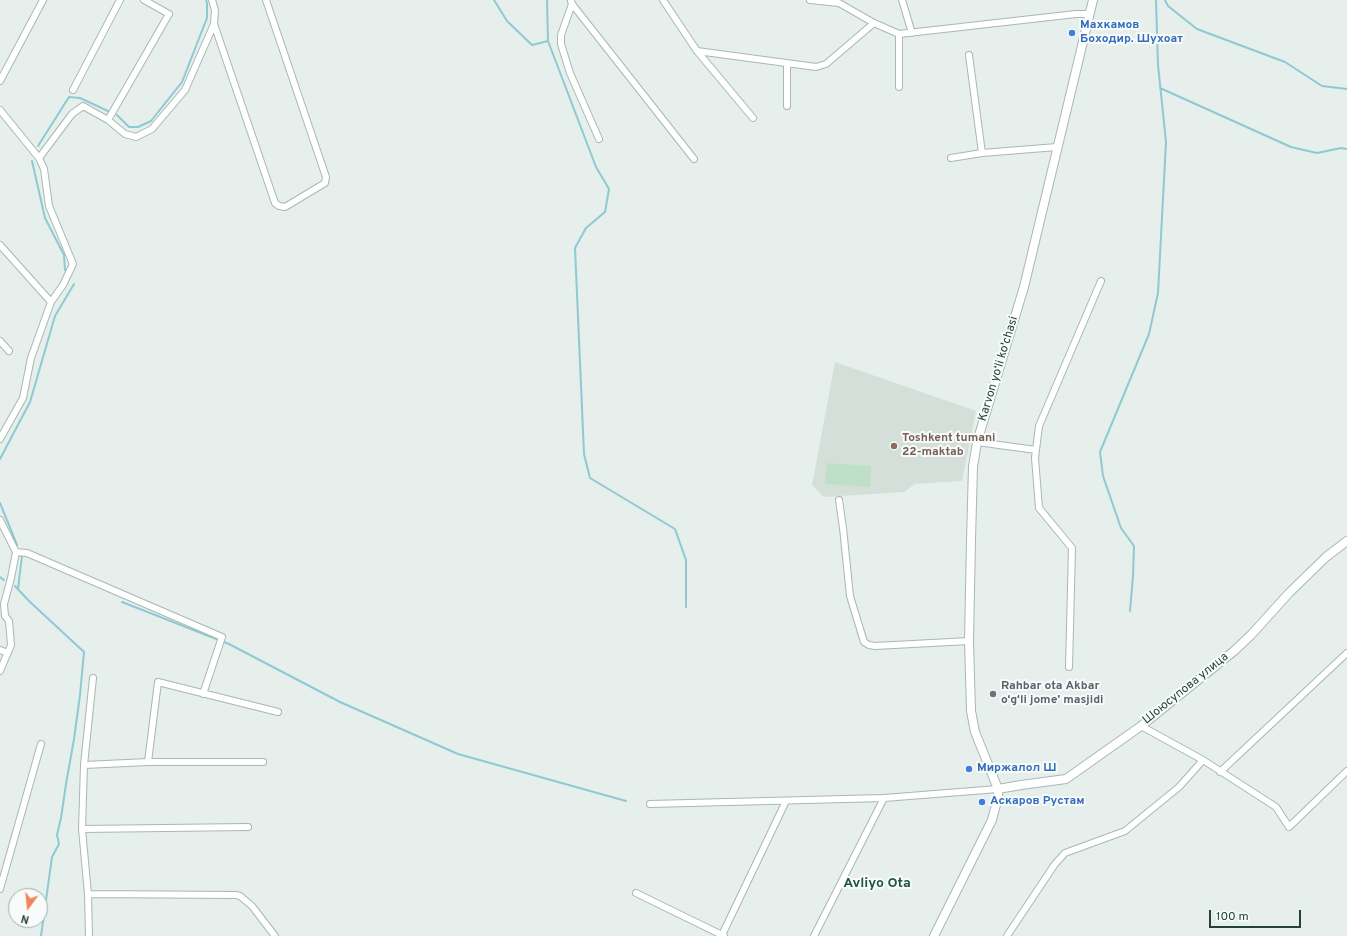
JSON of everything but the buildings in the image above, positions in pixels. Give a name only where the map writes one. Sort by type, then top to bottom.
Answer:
[{"type":"street","points":[[0,81],[43,0]]},
{"type":"street","points":[[73,90],[120,0]]},
{"type":"street","points":[[108,120],[169,14],[144,0]]},
{"type":"street","points":[[39,158],[55,134],[72,114],[83,106],[108,120],[125,134],[136,137],[152,129],[185,90],[214,24],[215,10],[212,0]]},
{"type":"street","points":[[214,24],[276,203],[279,206],[285,207],[325,183],[326,177],[266,0]]},
{"type":"street","points":[[662,0],[697,51],[753,118]]},
{"type":"street","points":[[810,0],[839,3],[874,23],[899,34],[1076,14],[1090,14]]},
{"type":"street","points":[[902,0],[912,33]]},
{"type":"street","name":"Karvon yo‘li ko'chasi","points":[[998,789],[975,732],[971,711],[969,641],[973,467],[977,442],[1024,287],[1093,0]]},
{"type":"street","points":[[571,2],[561,35],[561,44],[570,73],[599,139]]},
{"type":"street","points":[[571,2],[694,160]]},
{"type":"street","points":[[697,51],[816,67],[826,64],[874,23]]},
{"type":"street","points":[[899,34],[899,87]]},
{"type":"street","points":[[969,55],[982,153]]},
{"type":"street","points":[[787,106],[788,63]]},
{"type":"street","points":[[0,110],[39,158],[44,169],[49,206],[73,264],[63,285],[51,302],[31,358],[23,398],[0,439]]},
{"type":"street","points":[[951,158],[982,153],[1057,147]]},
{"type":"street","points":[[0,245],[51,302]]},
{"type":"street","points":[[1070,667],[1072,548],[1039,508],[1035,458],[1039,426],[1101,281]]},
{"type":"street","points":[[0,341],[9,351]]},
{"type":"street","points":[[977,442],[1036,450]]},
{"type":"street","points":[[839,500],[850,596],[864,642],[875,646],[969,641]]},
{"type":"street","points":[[0,520],[16,552],[2,615],[9,621],[11,645],[0,671]]},
{"type":"street","name":"Шоюсупова улица","points":[[998,789],[1066,779],[1141,726],[1234,651],[1251,635],[1289,593],[1326,558],[1347,541]]},
{"type":"street","points":[[16,552],[26,553],[222,637],[202,694]]},
{"type":"street","points":[[0,650],[8,653]]},
{"type":"street","points":[[1220,772],[1347,653]]},
{"type":"street","points":[[90,936],[82,829],[84,765],[93,678]]},
{"type":"street","points":[[148,762],[158,682],[278,712]]},
{"type":"street","points":[[1141,726],[1203,760],[1276,807],[1289,827],[1347,771]]},
{"type":"street","points":[[0,889],[41,744]]},
{"type":"street","points":[[1007,936],[1055,864],[1065,853],[1125,831],[1179,787],[1203,760]]},
{"type":"street","points":[[84,765],[148,762],[263,762]]},
{"type":"street","points":[[650,804],[884,798],[998,789],[992,820],[934,936]]},
{"type":"street","points":[[814,936],[884,798]]},
{"type":"street","points":[[636,893],[723,936],[786,801]]},
{"type":"street","points":[[82,829],[248,827]]},
{"type":"street","points":[[88,894],[236,895],[240,896],[252,906],[275,936]]},
{"type":"shaded area","name":"Toshkent tumani 22-maktab","points":[[835,362],[976,411],[962,481],[915,484],[904,492],[824,497],[812,485]]},
{"type":"green space","points":[[827,463],[871,466],[870,487],[825,484]]},
{"type":"waterway","points":[[117,115],[129,127],[138,127],[151,121],[182,82],[207,18],[206,0]]},
{"type":"waterway","points":[[494,0],[507,21],[532,45],[548,41]]},
{"type":"waterway","points":[[547,0],[548,41],[596,167],[609,189],[605,212],[586,228],[575,248],[584,454],[590,478],[675,529],[686,560],[686,607]]},
{"type":"waterway","points":[[1130,611],[1134,546],[1121,528],[1103,476],[1100,452],[1149,334],[1158,293],[1166,142],[1158,65],[1156,0]]},
{"type":"waterway","points":[[1165,0],[1168,6],[1197,29],[1285,62],[1322,86],[1347,89]]},
{"type":"waterway","points":[[1160,88],[1291,147],[1317,153],[1341,148],[1347,149]]},
{"type":"waterway","points":[[38,146],[69,97],[80,98],[110,112]]},
{"type":"waterway","points":[[32,161],[45,218],[64,255],[65,270]]},
{"type":"waterway","points":[[0,459],[30,402],[55,316],[74,284]]},
{"type":"waterway","points":[[0,503],[17,545]]},
{"type":"waterway","points":[[18,589],[22,556]]},
{"type":"waterway","points":[[0,577],[4,580]]},
{"type":"waterway","points":[[15,586],[84,652],[74,739],[57,835],[59,844],[52,857],[41,936]]},
{"type":"waterway","points":[[122,602],[229,644],[340,702],[458,754],[626,801]]},
{"type":"place","name":"Махкамов Боходир. Шухоат","points":[[1072,33]]},
{"type":"place","name":"Toshkent tumani 22-maktab","points":[[894,446]]},
{"type":"place","name":"Rahbar ota Akbar o‘g‘li jome’ masjidi","points":[[993,694]]},
{"type":"place","name":"Миржалол Ш","points":[[969,769]]},
{"type":"place","name":"Аскаров Рустам","points":[[982,802]]},
{"type":"district","name":"Avliyo Ota","points":[[877,884]]}]
